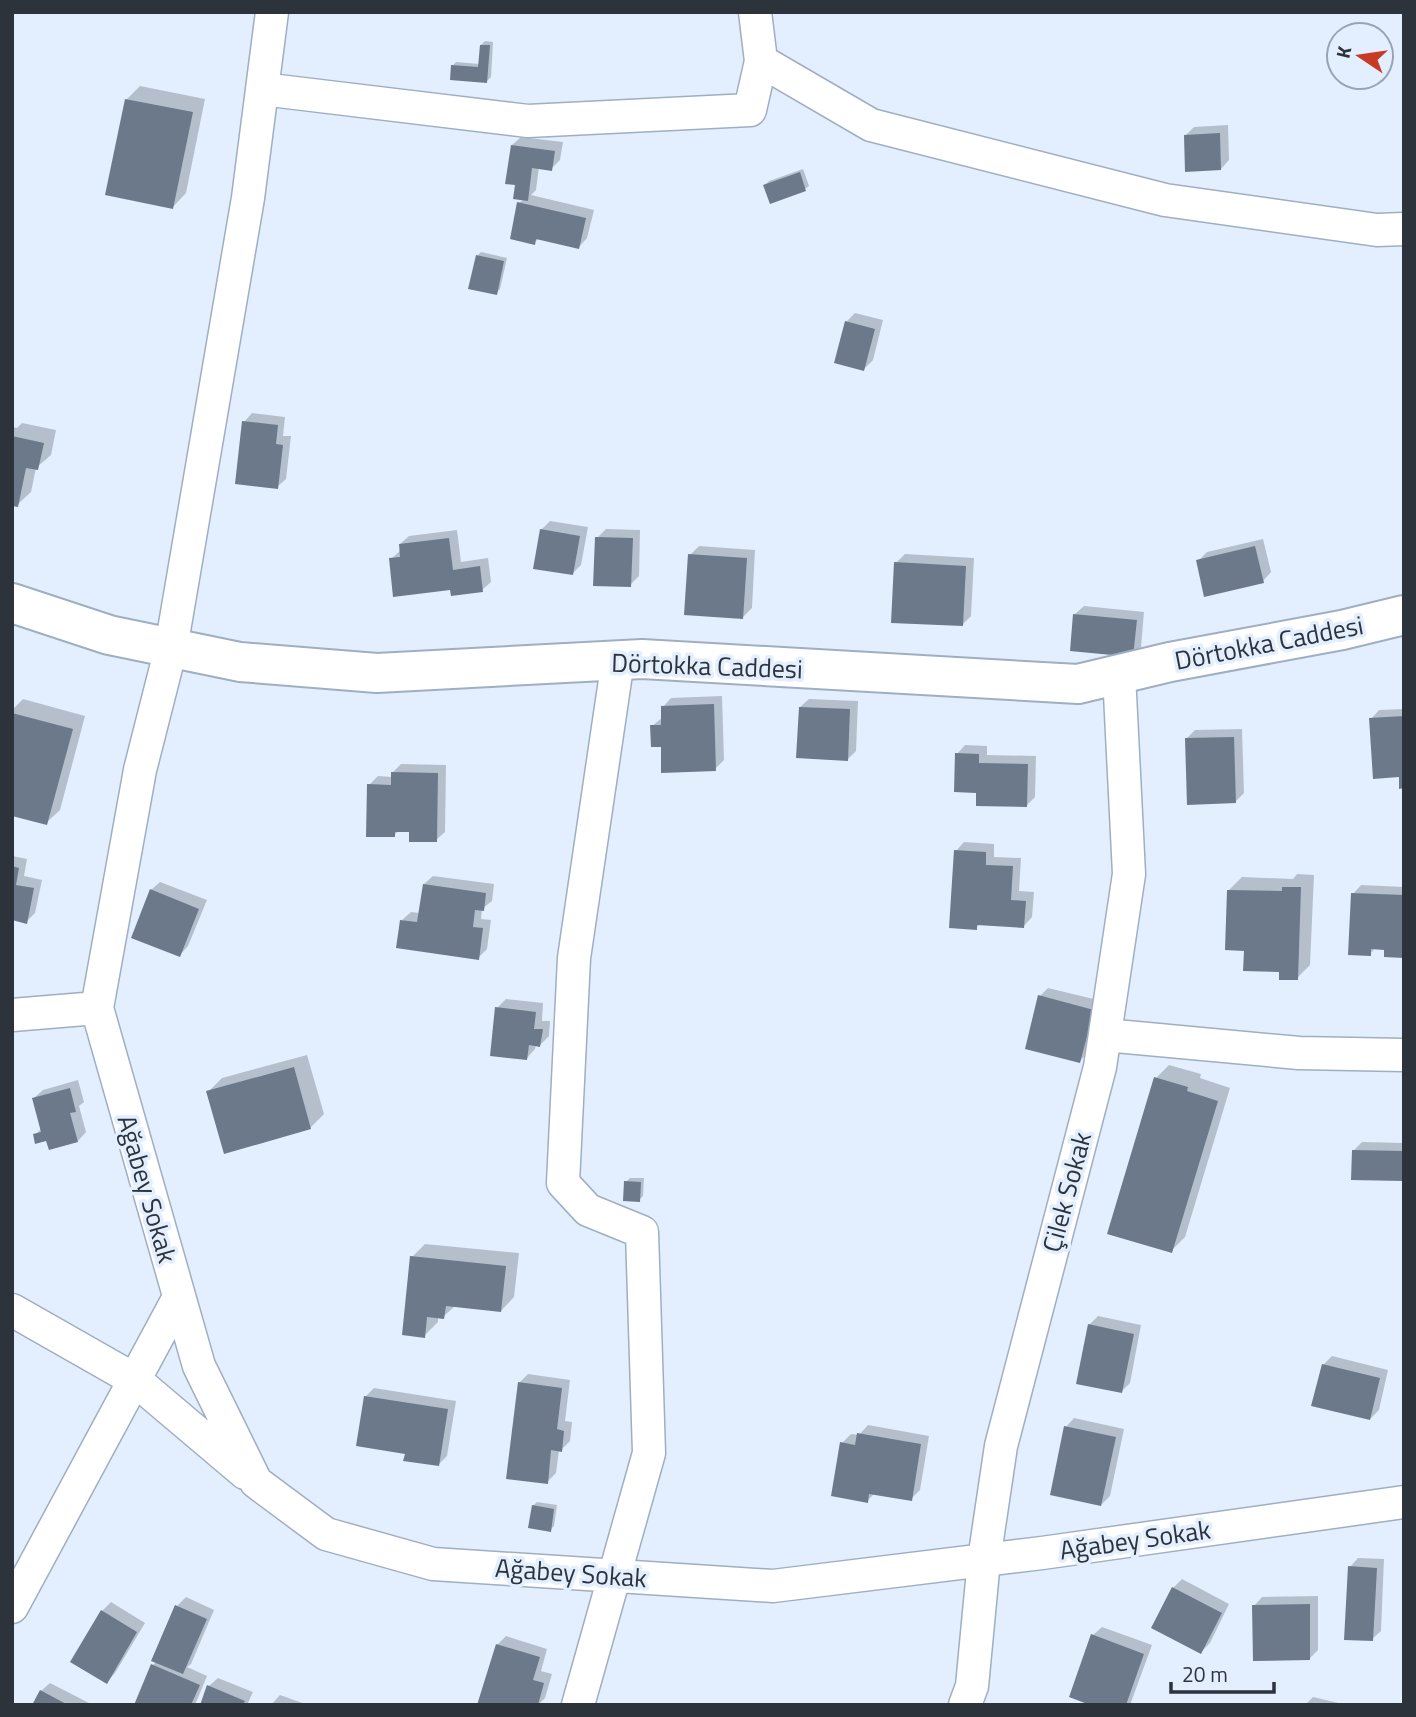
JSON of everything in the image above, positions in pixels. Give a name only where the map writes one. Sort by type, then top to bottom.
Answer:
[{"type":"street","points":[[12,1015],[97,1008],[140,770],[171,648],[248,198],[272,12]]},
{"type":"street","points":[[262,89],[528,121],[750,110],[761,61],[755,12]]},
{"type":"street","points":[[761,61],[871,125],[1165,200],[1377,230],[1404,229]]},
{"type":"street","name":"Dörtokka Caddesi","points":[[12,603],[109,635],[240,662],[377,673],[642,659],[1078,684],[1404,615]]},
{"type":"street","points":[[578,1705],[649,1453],[642,1232],[588,1210],[562,1183],[574,958],[618,660]]},
{"type":"street","name":"Çilek Sokak","points":[[965,1705],[972,1686],[984,1560],[1001,1446],[1100,1067],[1105,1035],[1129,874],[1119,674]]},
{"type":"street","name":"Ağabey Sokak","points":[[97,1008],[199,1366],[256,1482],[326,1534],[433,1564],[773,1586],[1404,1502]]},
{"type":"street","points":[[1105,1035],[1299,1053],[1404,1055]]},
{"type":"street","points":[[12,1606],[178,1299]]},
{"type":"street","points":[[12,1310],[135,1380],[256,1482]]},
{"type":"building","points":[[480,45],[490,45],[487,83],[450,80],[451,65],[478,67]]},
{"type":"building","points":[[125,99],[193,112],[173,209],[105,195]]},
{"type":"building","points":[[1220,133],[1221,170],[1185,172],[1184,135]]},
{"type":"building","points":[[511,145],[555,151],[552,171],[532,168],[528,201],[513,199],[515,185],[505,184]]},
{"type":"building","points":[[800,172],[806,191],[770,204],[763,185]]},
{"type":"building","points":[[517,202],[586,218],[579,249],[536,239],[535,245],[510,239]]},
{"type":"building","points":[[476,255],[504,261],[497,295],[468,289]]},
{"type":"building","points":[[845,321],[875,329],[864,371],[834,363]]},
{"type":"building","points":[[242,421],[278,425],[276,444],[283,445],[278,489],[235,484]]},
{"type":"building","points":[[12,436],[44,443],[38,470],[26,468],[18,507],[12,506]]},
{"type":"building","points":[[540,529],[580,536],[573,575],[533,569]]},
{"type":"building","points":[[595,537],[633,538],[631,587],[593,586]]},
{"type":"building","points":[[449,538],[453,570],[480,566],[483,592],[451,596],[450,590],[393,597],[389,558],[400,557],[399,544]]},
{"type":"building","points":[[1255,546],[1264,583],[1204,597],[1196,560]]},
{"type":"building","points":[[688,554],[747,558],[743,619],[684,615]]},
{"type":"building","points":[[894,562],[966,566],[963,626],[891,623]]},
{"type":"building","points":[[1073,614],[1137,620],[1133,657],[1070,651]]},
{"type":"building","points":[[714,704],[716,771],[661,773],[661,747],[651,747],[650,725],[661,725],[661,706]]},
{"type":"building","points":[[799,707],[850,709],[848,761],[796,758]]},
{"type":"building","points":[[12,713],[73,729],[47,825],[12,816]]},
{"type":"building","points":[[1404,716],[1404,788],[1399,789],[1399,777],[1373,779],[1369,718]]},
{"type":"building","points":[[1234,737],[1236,803],[1187,805],[1185,738]]},
{"type":"building","points":[[955,753],[979,754],[979,763],[1028,764],[1027,807],[976,806],[976,793],[954,792]]},
{"type":"building","points":[[391,772],[438,773],[437,842],[409,842],[409,832],[395,832],[395,837],[366,837],[367,784],[391,785]]},
{"type":"building","points":[[954,850],[986,852],[986,865],[1013,866],[1011,900],[1026,901],[1024,928],[977,925],[977,930],[949,928]]},
{"type":"building","points":[[12,866],[19,868],[16,885],[34,888],[27,924],[12,920]]},
{"type":"building","points":[[423,884],[486,893],[484,911],[475,910],[473,927],[483,928],[479,960],[396,948],[400,920],[417,922]]},
{"type":"building","points":[[1282,887],[1301,887],[1298,980],[1279,980],[1279,972],[1243,971],[1244,951],[1225,950],[1227,890],[1282,891]]},
{"type":"building","points":[[150,889],[199,909],[180,957],[131,938]]},
{"type":"building","points":[[1351,893],[1404,895],[1404,958],[1384,957],[1384,950],[1371,949],[1371,956],[1348,955]]},
{"type":"building","points":[[1038,995],[1094,1010],[1080,1063],[1025,1049]]},
{"type":"building","points":[[495,1007],[536,1012],[534,1029],[543,1029],[540,1047],[529,1045],[527,1060],[490,1056]]},
{"type":"building","points":[[294,1067],[311,1129],[224,1154],[206,1091]]},
{"type":"building","points":[[1154,1077],[1188,1087],[1187,1091],[1218,1101],[1172,1253],[1107,1234]]},
{"type":"building","points":[[70,1088],[76,1112],[70,1113],[78,1142],[49,1150],[46,1141],[35,1144],[33,1134],[41,1132],[32,1098]]},
{"type":"building","points":[[1352,1150],[1404,1151],[1404,1181],[1351,1180]]},
{"type":"building","points":[[624,1181],[641,1182],[640,1202],[623,1201]]},
{"type":"building","points":[[410,1256],[506,1266],[501,1312],[446,1306],[444,1319],[427,1317],[425,1338],[402,1335]]},
{"type":"building","points":[[1088,1324],[1134,1334],[1122,1393],[1076,1384]]},
{"type":"building","points":[[1322,1364],[1380,1378],[1370,1420],[1311,1406]]},
{"type":"building","points":[[518,1382],[562,1388],[557,1429],[564,1431],[562,1452],[551,1450],[548,1484],[506,1479]]},
{"type":"building","points":[[364,1396],[448,1409],[439,1466],[403,1461],[405,1454],[356,1446]]},
{"type":"building","points":[[1064,1426],[1116,1437],[1101,1506],[1050,1495]]},
{"type":"building","points":[[857,1433],[921,1444],[912,1501],[869,1494],[868,1503],[831,1496],[840,1442],[855,1445]]},
{"type":"building","points":[[532,1505],[554,1509],[551,1532],[528,1528]]},
{"type":"building","points":[[1348,1566],[1377,1568],[1373,1641],[1344,1640]]},
{"type":"building","points":[[1172,1587],[1222,1613],[1201,1654],[1151,1628]]},
{"type":"building","points":[[1310,1604],[1310,1660],[1253,1661],[1252,1605]]},
{"type":"building","points":[[175,1605],[207,1619],[183,1674],[151,1661]]},
{"type":"building","points":[[101,1610],[137,1632],[107,1684],[70,1662]]},
{"type":"building","points":[[1091,1634],[1144,1654],[1126,1705],[1090,1705],[1069,1697]]},
{"type":"building","points":[[496,1644],[540,1657],[533,1680],[544,1683],[538,1705],[477,1705]]},
{"type":"building","points":[[151,1664],[200,1685],[191,1705],[134,1705]]},
{"type":"building","points":[[207,1685],[245,1701],[243,1705],[200,1705]]},
{"type":"building","points":[[40,1690],[68,1705],[32,1705]]}]
